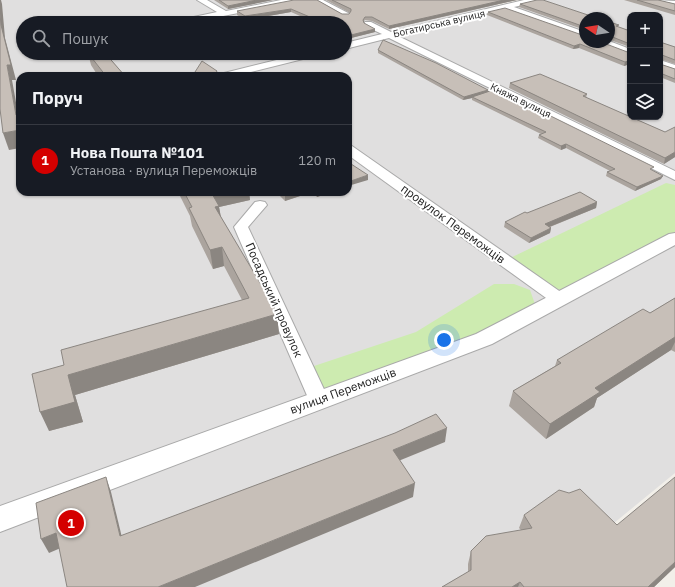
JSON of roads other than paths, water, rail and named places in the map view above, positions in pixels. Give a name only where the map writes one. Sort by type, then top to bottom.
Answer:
[{"type":"street","points":[[201,0],[224,13]]},
{"type":"street","points":[[209,16],[293,0]]},
{"type":"street","points":[[317,0],[346,14]]},
{"type":"street","name":"Богатирська вулиця","points":[[352,44],[532,0]]},
{"type":"street","points":[[660,0],[675,4]]},
{"type":"street","points":[[507,7],[579,33]]},
{"type":"street","name":"Княжа вулиця","points":[[368,24],[675,176]]},
{"type":"street","points":[[615,46],[627,51]]},
{"type":"street","points":[[251,72],[292,60]]},
{"type":"street","points":[[663,64],[675,68]]},
{"type":"street","name":"провулок Переможців","points":[[352,152],[558,299]]},
{"type":"street","name":"Посадський провулок","points":[[260,205],[241,227],[319,400]]},
{"type":"street","name":"вулиця Переможців","points":[[0,519],[484,339],[675,238]]},
{"type":"place","name":"Нова Пошта №101","points":[[71,523]]}]
